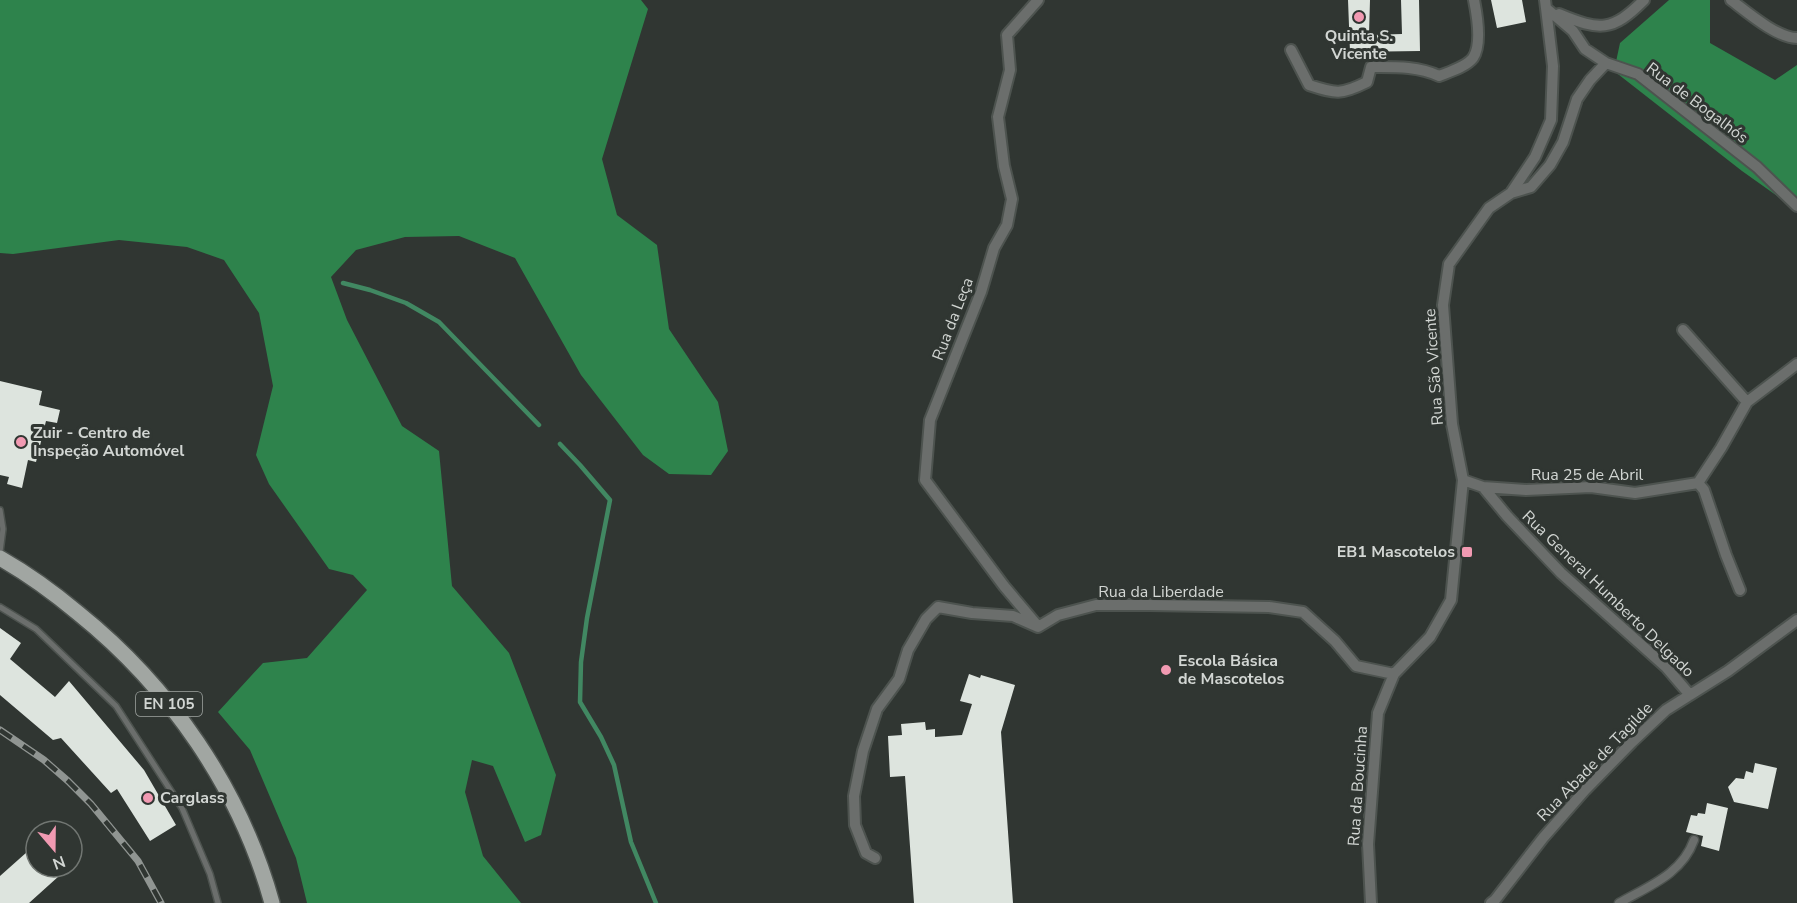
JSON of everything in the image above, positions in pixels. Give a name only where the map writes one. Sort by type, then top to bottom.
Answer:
[{"type":"main road","name":"EN 105","points":[[0,558],[40,582],[92,624],[132,661],[172,708],[201,746],[232,800],[251,842],[272,903]]},
{"type":"street","name":"Rua da Leça","points":[[1038,0],[1007,35],[1010,70],[998,117],[1004,166],[1012,199],[1007,225],[994,248],[981,292],[930,420],[925,480],[1004,586],[1038,627]]},
{"type":"street","points":[[1291,50],[1309,85],[1330,92],[1347,92],[1367,82],[1371,67],[1426,70],[1438,76],[1472,59],[1478,46],[1474,0]]},
{"type":"street","points":[[1546,5],[1582,24],[1601,26],[1615,24],[1644,0]]},
{"type":"street","points":[[1731,0],[1777,32],[1797,38]]},
{"type":"street","name":"Rua de Bogalhós","points":[[1546,5],[1574,31],[1585,49],[1606,63],[1638,74],[1757,167],[1797,206]]},
{"type":"street","name":"Rua São Vicente","points":[[1394,674],[1430,637],[1451,600],[1463,480],[1452,424],[1443,305],[1449,264],[1489,208],[1511,193],[1535,157],[1551,120],[1553,66],[1546,5]]},
{"type":"street","points":[[1511,193],[1531,187],[1550,165],[1563,142],[1577,99],[1606,63]]},
{"type":"street","points":[[1683,330],[1747,402]]},
{"type":"street","points":[[1740,590],[1704,490],[1698,483],[1747,402],[1797,364]]},
{"type":"street","name":"Rua 25 de Abril","points":[[1463,480],[1483,487],[1527,490],[1590,487],[1635,494],[1698,483]]},
{"type":"street","name":"Rua General Humberto Delgado","points":[[1483,487],[1560,573],[1666,667],[1690,695]]},
{"type":"street","name":"Rua da Liberdade","points":[[1038,627],[1058,615],[1096,605],[1269,607],[1303,612],[1335,641],[1356,666],[1394,674]]},
{"type":"street","points":[[875,858],[866,853],[855,825],[854,796],[863,751],[877,710],[899,679],[908,650],[926,619],[938,607],[972,613],[1013,616],[1038,627]]},
{"type":"street","name":"Rua Abade de Tagilde","points":[[1491,903],[1543,838],[1632,741],[1666,710],[1728,671],[1797,620]]},
{"type":"street","name":"Rua da Boucinha","points":[[1371,903],[1368,844],[1378,713],[1394,674]]},
{"type":"street","points":[[1619,903],[1672,872],[1690,852],[1694,840]]},
{"type":"lane","points":[[0,510],[3,528],[0,552]]},
{"type":"lane","points":[[0,607],[36,628],[116,706],[182,808],[210,874],[218,903]]},
{"type":"green space","points":[[0,0],[641,0],[648,9],[602,159],[617,215],[657,245],[669,329],[718,402],[728,451],[711,475],[669,474],[643,455],[581,375],[515,258],[459,236],[405,237],[356,250],[331,277],[347,320],[402,426],[439,451],[452,586],[509,653],[556,775],[541,835],[525,842],[493,766],[472,760],[465,792],[483,856],[521,903],[307,903],[296,858],[250,750],[218,712],[263,663],[307,658],[367,590],[353,575],[329,569],[269,484],[256,455],[273,386],[259,313],[224,260],[187,247],[119,240],[13,254],[0,253]]},
{"type":"green space","points":[[1669,0],[1710,0],[1710,43],[1775,80],[1797,65],[1797,210],[1742,171],[1614,71],[1620,43]]},
{"type":"building","name":"Quinta S. Vicente","points":[[1348,0],[1370,0],[1369,35],[1402,34],[1401,0],[1419,0],[1420,51],[1350,52]]},
{"type":"building","points":[[1491,0],[1522,0],[1526,22],[1497,28]]},
{"type":"building","name":"Zuir - Centro de Inspeção Automóvel","points":[[0,381],[42,391],[39,405],[60,410],[57,423],[46,421],[36,462],[28,460],[22,488],[7,484],[9,477],[0,475]]},
{"type":"building","points":[[0,628],[21,643],[10,659],[55,697],[69,681],[144,770],[176,825],[150,841],[117,789],[111,793],[61,738],[53,740],[0,695]]},
{"type":"building","points":[[969,674],[980,678],[981,675],[1015,685],[1001,732],[1013,903],[914,903],[905,776],[890,777],[888,736],[902,735],[901,724],[925,722],[926,730],[935,729],[935,737],[962,735],[972,704],[960,701]]},
{"type":"building","points":[[1755,763],[1777,768],[1768,809],[1734,802],[1728,787],[1736,778],[1744,779],[1746,771],[1753,773]]},
{"type":"building","points":[[1707,803],[1728,808],[1719,851],[1701,846],[1703,836],[1686,832],[1691,815],[1705,814]]},
{"type":"building","points":[[24,855],[24,879],[56,879],[29,903],[0,903],[0,876]]},
{"type":"waterway","points":[[343,283],[406,303],[439,322],[539,425]]},
{"type":"waterway","points":[[560,444],[610,500],[587,618],[581,662],[580,702],[601,737],[614,765],[631,842],[656,903]]},
{"type":"railway","points":[[0,730],[44,760],[91,804],[138,861],[161,903]]},
{"type":"place","name":"Quinta S. Vicente","points":[[1359,17]]},
{"type":"place","name":"Zuir - Centro de Inspeção Automóvel","points":[[21,442]]},
{"type":"place","name":"EB1 Mascotelos","points":[[1467,552]]},
{"type":"place","name":"Escola Básica de Mascotelos","points":[[1166,670]]},
{"type":"place","name":"Carglass","points":[[148,798]]}]
